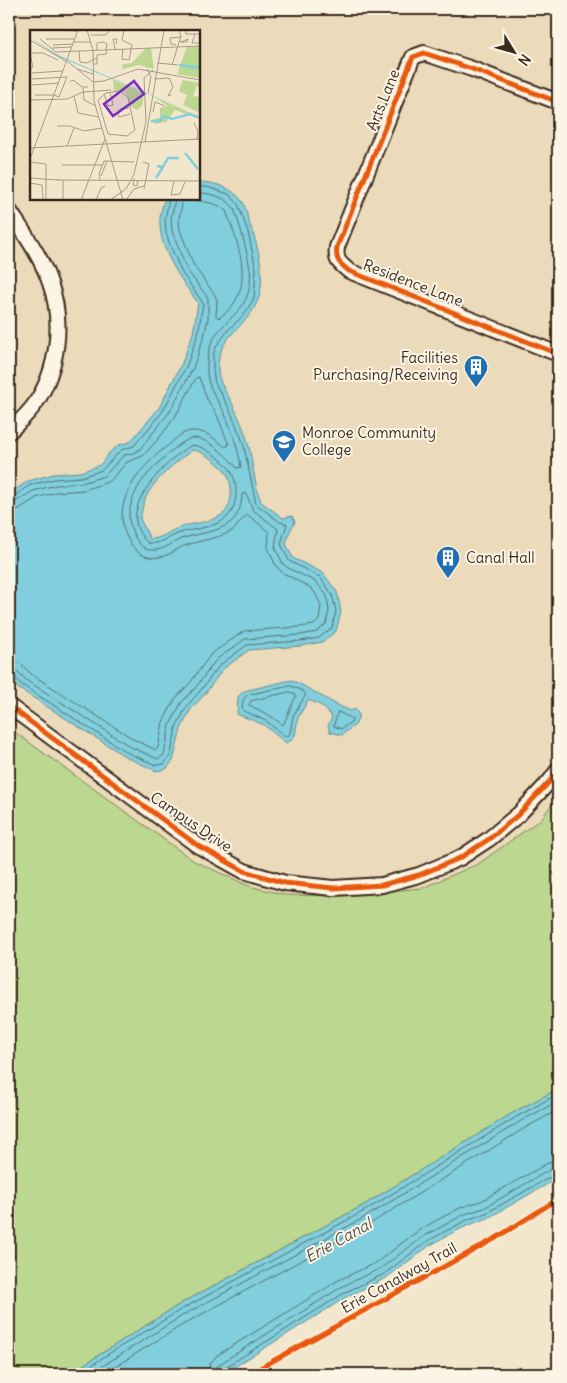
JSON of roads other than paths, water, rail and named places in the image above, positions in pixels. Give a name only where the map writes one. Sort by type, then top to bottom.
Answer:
[{"type":"street","name":"Arts Lane","points":[[373,156],[413,57],[424,53],[558,102]]},
{"type":"street","name":"Residence Lane","points":[[373,156],[337,247],[336,255],[340,264],[350,272],[558,354]]},
{"type":"street","points":[[9,210],[32,245],[46,272],[55,301],[58,330],[52,364],[42,390],[32,408],[9,432]]},
{"type":"street","name":"Campus Drive","points":[[9,706],[198,845],[244,871],[286,883],[333,888],[382,885],[419,875],[452,861],[489,839],[519,814],[558,770]]},
{"type":"water","points":[[200,182],[211,183],[228,189],[242,201],[260,259],[261,290],[253,310],[222,348],[219,358],[219,375],[245,434],[261,502],[283,518],[292,516],[295,522],[286,544],[293,558],[323,573],[337,592],[341,612],[336,631],[322,642],[301,646],[249,650],[223,669],[191,709],[181,729],[173,761],[166,769],[156,771],[126,757],[18,688],[9,677],[9,494],[28,481],[54,474],[80,472],[100,465],[109,453],[119,445],[130,442],[159,408],[182,363],[193,333],[198,303],[167,254],[162,241],[161,213],[165,200],[200,200]],"holes":[[[193,450],[203,453],[221,466],[227,474],[231,495],[229,506],[218,517],[178,528],[161,537],[150,539],[140,519],[148,493],[153,485],[188,453]]]},
{"type":"water","points":[[291,680],[343,708],[351,711],[355,709],[359,715],[356,724],[342,735],[330,732],[328,726],[332,717],[321,706],[308,700],[298,718],[295,735],[292,740],[286,743],[264,725],[237,714],[238,697],[244,691]]},
{"type":"water","name":"Erie Canal","points":[[558,1089],[558,1178],[488,1218],[446,1236],[429,1246],[386,1278],[348,1296],[223,1374],[69,1374],[180,1304],[364,1205],[516,1111]]},
{"type":"place","name":"Facilities Purchasing/Receiving","points":[[476,388]]},
{"type":"place","name":"Monroe Community College","points":[[284,463]]},
{"type":"place","name":"Canal Hall","points":[[448,579]]}]
